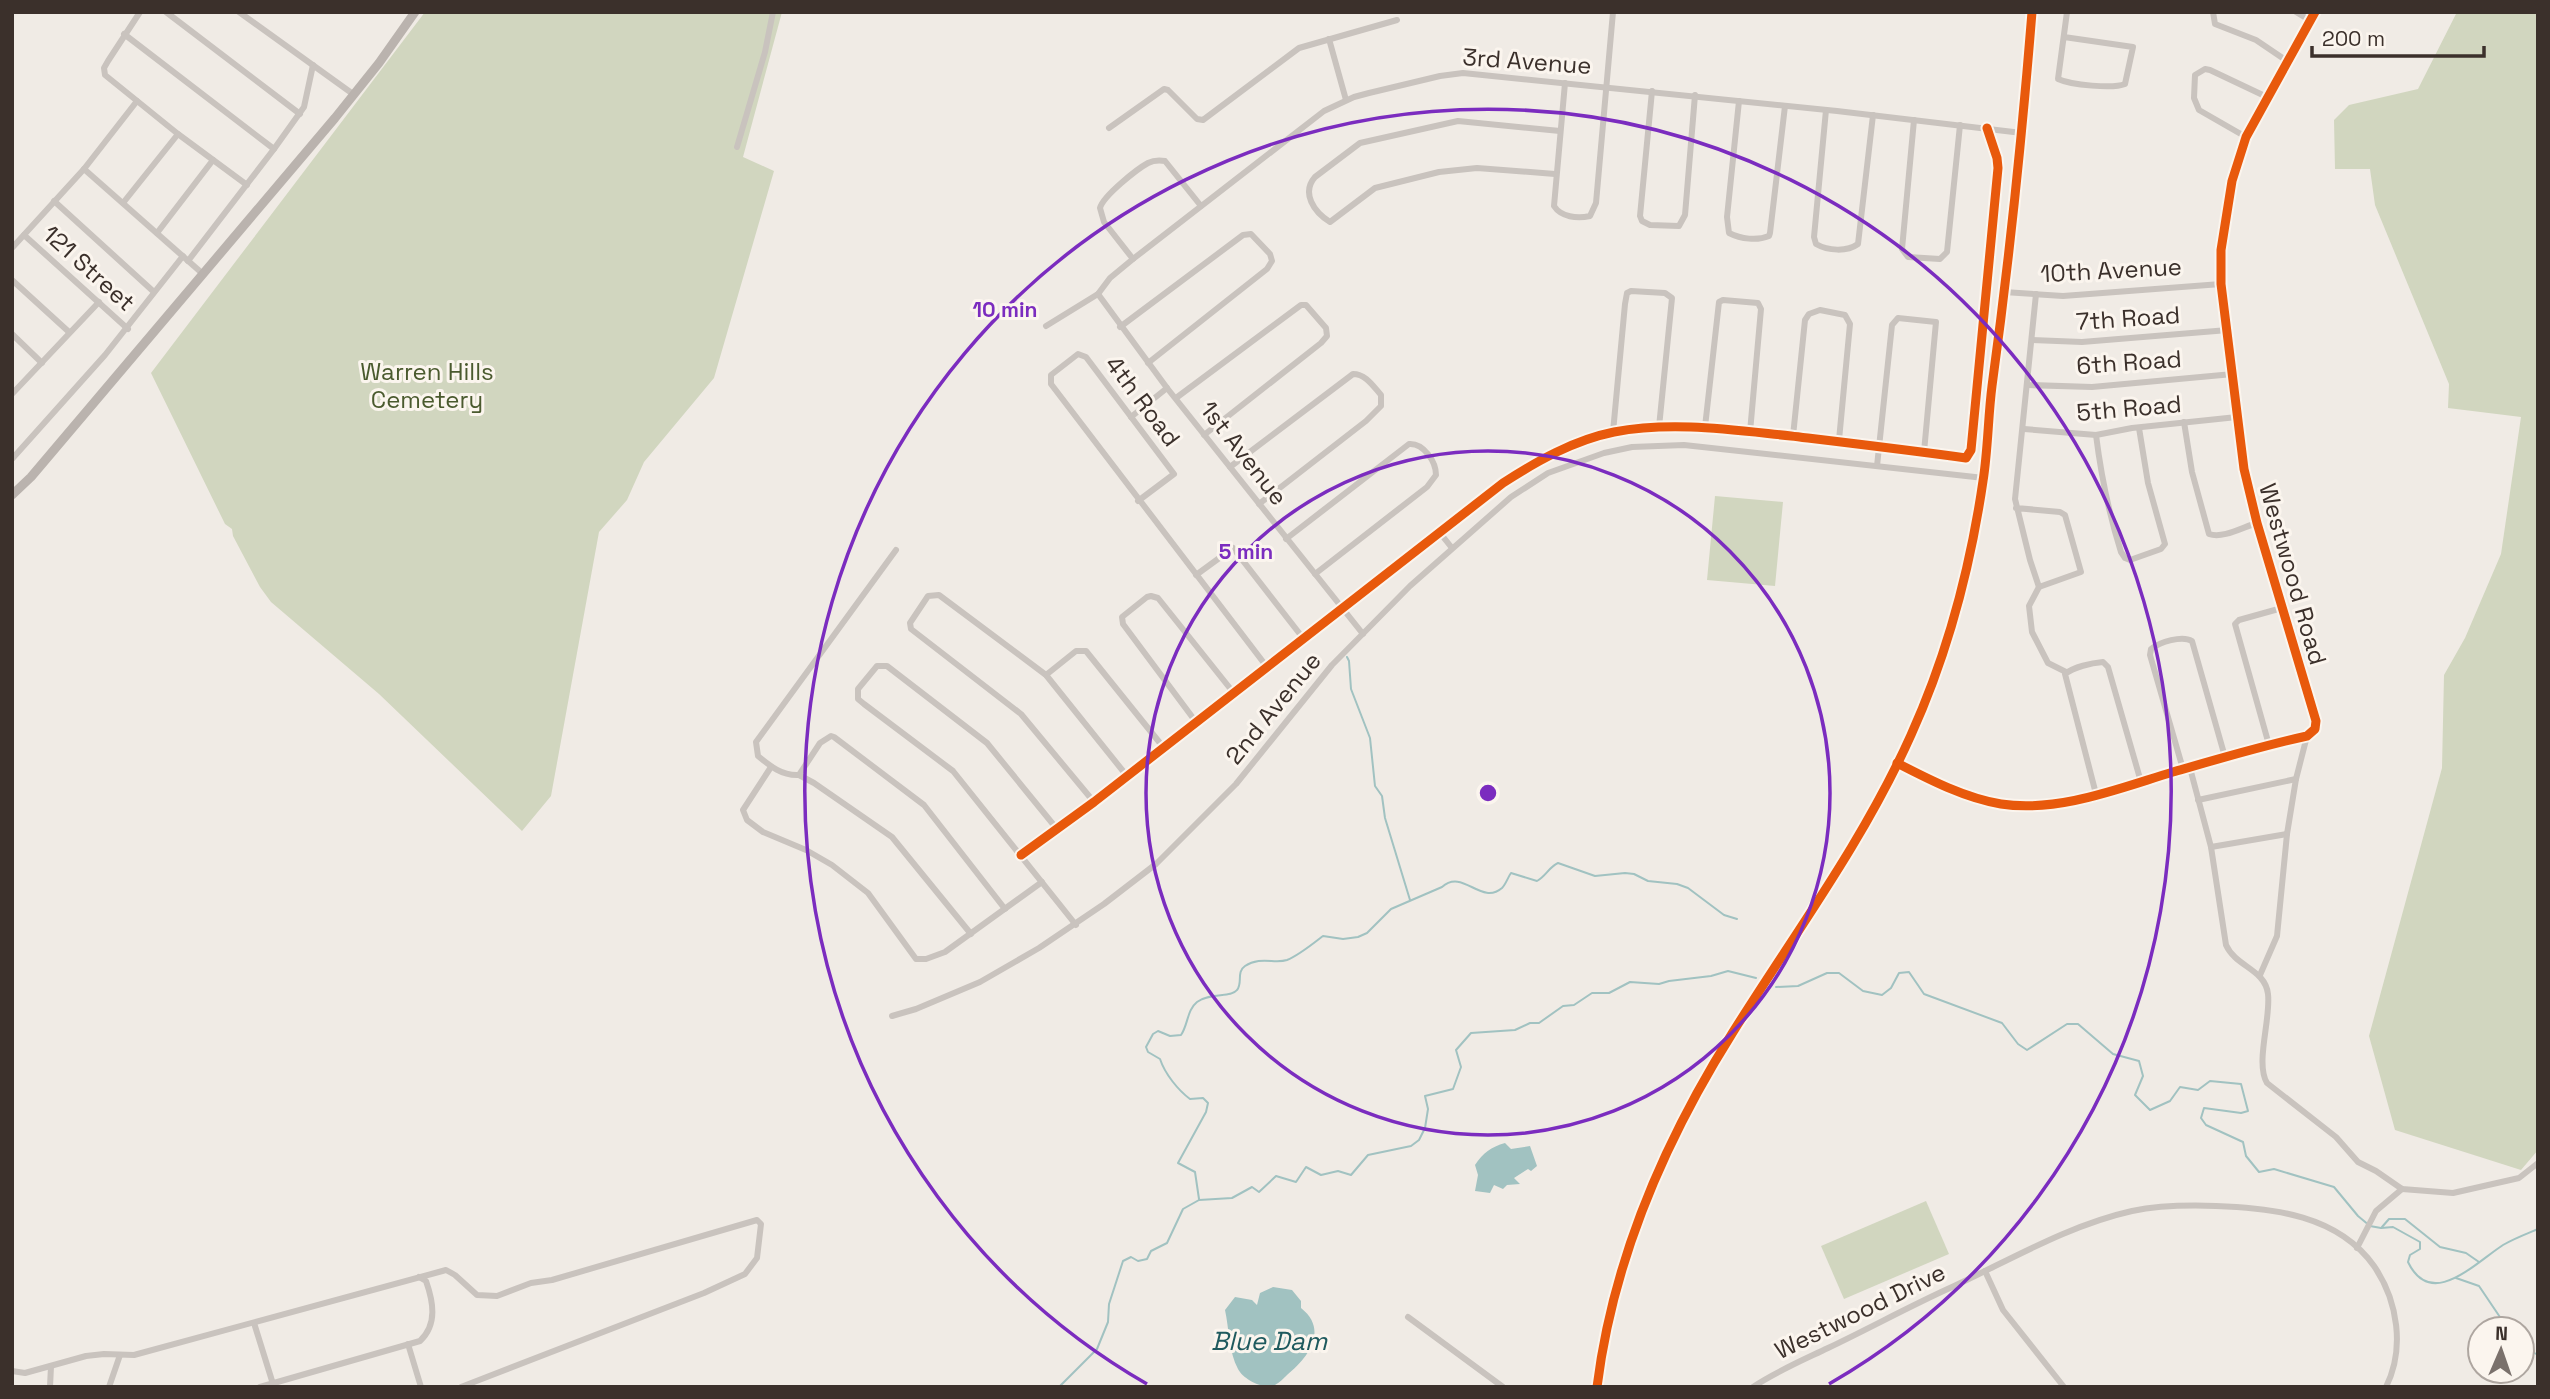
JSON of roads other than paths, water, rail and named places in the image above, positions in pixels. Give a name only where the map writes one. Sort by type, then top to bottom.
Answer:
[{"type":"street","points":[[140,12],[124,34],[104,71],[105,75],[247,185]]},
{"type":"street","points":[[166,12],[300,114]]},
{"type":"street","points":[[239,12],[353,94]]},
{"type":"street","points":[[248,19],[254,12]]},
{"type":"street","points":[[12,495],[31,477],[274,192],[379,63],[415,12]]},
{"type":"street","points":[[737,147],[765,52],[773,12]]},
{"type":"street","points":[[1565,83],[1553,199],[1558,212],[1564,215],[1590,216],[1595,202],[1613,12]]},
{"type":"street","points":[[1597,1387],[1623,1264],[1673,1140],[1735,1029],[1857,841],[1897,763],[1948,643],[1964,580],[1984,478],[2022,133],[2032,12]]},
{"type":"street","points":[[2064,37],[2133,47],[2128,75],[2123,86],[2068,83],[2058,79],[2067,12]]},
{"type":"street","points":[[2213,12],[2215,24],[2256,40],[2287,61]]},
{"type":"street","points":[[2296,12],[2311,21]]},
{"type":"street","name":"Westwood Road","points":[[2260,975],[2277,936],[2287,834],[2296,779],[2307,736],[2315,729],[2316,721],[2257,523],[2244,469],[2221,284],[2221,250],[2232,181],[2246,137],[2315,12]]},
{"type":"street","points":[[1109,128],[1164,89],[1197,119],[1203,120],[1288,54],[1312,43],[1397,20]]},
{"type":"street","points":[[124,34],[274,149]]},
{"type":"street","points":[[1329,39],[1346,100]]},
{"type":"street","points":[[12,459],[128,328],[154,292],[247,185],[300,114],[313,65]]},
{"type":"street","points":[[2246,137],[2199,110],[2194,98],[2194,75],[2205,69],[2210,70],[2267,97]]},
{"type":"street","name":"3rd Avenue","points":[[1046,326],[1098,294],[1110,278],[1133,259],[1307,122],[1346,100],[1457,73],[1695,95],[2022,133]]},
{"type":"street","points":[[1652,91],[1640,216],[1642,221],[1650,225],[1679,226],[1685,215],[1695,95]]},
{"type":"street","points":[[1739,100],[1727,217],[1729,233],[1744,238],[1765,238],[1772,229],[1785,106]]},
{"type":"street","points":[[12,248],[84,169],[137,101]]},
{"type":"street","points":[[1826,110],[1814,237],[1816,244],[1822,247],[1848,249],[1858,244],[1873,115]]},
{"type":"street","points":[[1914,120],[1902,249],[1908,257],[1929,260],[1940,259],[1947,252],[1960,125]]},
{"type":"street","points":[[1555,174],[1477,168],[1439,172],[1375,188],[1330,222],[1315,207],[1308,191],[1308,185],[1315,177],[1355,146],[1369,141],[1458,121],[1560,131]]},
{"type":"street","points":[[1965,476],[1966,458],[1970,450],[1998,168],[1987,128]]},
{"type":"street","points":[[123,203],[178,134]]},
{"type":"street","points":[[157,233],[213,160]]},
{"type":"street","points":[[1133,259],[1104,222],[1100,208],[1104,200],[1145,165],[1165,161],[1200,206]]},
{"type":"street","points":[[84,169],[203,274]]},
{"type":"street","points":[[54,201],[154,292]]},
{"type":"street","points":[[1120,327],[1243,235],[1251,234],[1270,254],[1272,261],[1267,269],[1148,363]]},
{"type":"street","name":"121 Street","points":[[24,235],[128,328]]},
{"type":"street","points":[[12,280],[69,332]]},
{"type":"street","name":"10th Avenue","points":[[2004,292],[2063,296],[2221,284]]},
{"type":"street","points":[[1613,432],[1625,304],[1627,293],[1631,291],[1665,293],[1672,298],[1659,427]]},
{"type":"street","name":"1st Avenue","points":[[1098,294],[1167,388],[1363,634]]},
{"type":"street","points":[[2036,294],[2024,429],[2015,486],[2016,508],[2039,587]]},
{"type":"street","points":[[1705,427],[1719,302],[1723,300],[1758,303],[1762,308],[1750,432]]},
{"type":"street","points":[[13,393],[99,302]]},
{"type":"street","points":[[1176,398],[1301,305],[1306,305],[1326,328],[1324,340],[1204,435]]},
{"type":"street","points":[[1793,436],[1805,320],[1809,314],[1820,310],[1845,315],[1850,324],[1839,440]]},
{"type":"street","points":[[1877,466],[1892,324],[1898,318],[1936,322],[1924,452]]},
{"type":"street","name":"7th Road","points":[[2032,340],[2082,342],[2228,330]]},
{"type":"street","points":[[12,334],[42,363]]},
{"type":"street","name":"4th Road","points":[[1078,355],[1086,357],[1131,417],[1174,474],[1138,500],[1051,384],[1051,374],[1078,355]]},
{"type":"street","points":[[1230,467],[1353,374],[1362,375],[1381,395],[1381,406],[1366,421],[1259,504]]},
{"type":"street","name":"6th Road","points":[[2028,385],[2092,387],[2233,374]]},
{"type":"street","points":[[1131,417],[1167,388]]},
{"type":"street","name":"5th Road","points":[[2024,429],[2096,435],[2237,417]]},
{"type":"street","points":[[2184,422],[2192,472],[2209,534],[2216,536],[2257,523]]},
{"type":"street","points":[[1021,855],[1164,748],[1503,483],[1524,469],[1570,446],[1613,432],[1659,427],[1705,427],[1839,440],[1966,458]]},
{"type":"street","points":[[1684,445],[1685,427]]},
{"type":"street","points":[[2096,435],[2109,509],[2122,552],[2125,558],[2130,560],[2161,549],[2165,544],[2148,483],[2139,428]]},
{"type":"street","points":[[1286,539],[1409,444],[1416,444],[1432,460],[1436,465],[1436,475],[1427,486],[1315,574]]},
{"type":"street","name":"2nd Avenue","points":[[892,1016],[981,982],[1076,925],[1156,864],[1236,783],[1332,665],[1363,634],[1452,548],[1511,497],[1548,473],[1604,453],[1632,447],[1684,445],[1984,478]]},
{"type":"street","points":[[1138,500],[1267,667]]},
{"type":"street","points":[[2016,508],[2060,512],[2065,515],[2081,572],[2039,587],[2029,606],[2032,632],[2048,663],[2066,672],[2097,662],[2106,664],[2141,782]]},
{"type":"street","points":[[1440,533],[1452,548]]},
{"type":"street","points":[[1196,575],[1233,548],[1303,638]]},
{"type":"street","points":[[896,550],[758,737],[758,756],[785,774],[799,775],[814,783],[892,837],[971,934]]},
{"type":"street","points":[[1094,802],[1021,714],[911,629],[910,623],[928,596],[939,595],[1046,674],[1127,776]]},
{"type":"street","points":[[1196,722],[1123,624],[1122,617],[1127,611],[1147,597],[1158,598],[1233,692]]},
{"type":"street","points":[[2269,745],[2235,624],[2239,620],[2282,608]]},
{"type":"street","points":[[2225,757],[2192,641],[2183,638],[2156,645],[2151,649],[2150,655],[2211,847],[2226,945],[2233,957],[2260,975],[2269,995],[2262,1070],[2267,1083],[2336,1137],[2358,1161],[2402,1189],[2453,1193],[2519,1178],[2538,1163]]},
{"type":"street","points":[[1046,674],[1076,650],[1086,651],[1164,748]]},
{"type":"street","points":[[1058,829],[987,743],[887,666],[877,666],[858,690],[858,699],[953,771],[1076,925]]},
{"type":"street","points":[[2066,672],[2065,677],[2096,794]]},
{"type":"street","points":[[799,775],[820,743],[831,736],[834,737],[924,805],[1005,909]]},
{"type":"street","points":[[1897,763],[1950,788],[2003,804],[2043,804],[2096,794],[2307,736]]},
{"type":"street","points":[[771,767],[743,810],[747,820],[763,832],[806,849],[851,879],[867,893],[916,959],[926,959],[945,952],[1042,881]]},
{"type":"street","points":[[2198,800],[2296,779]]},
{"type":"street","points":[[2211,847],[2287,834]]},
{"type":"street","points":[[2357,1248],[2379,1207],[2402,1189]]},
{"type":"street","name":"Westwood Drive","points":[[1753,1387],[1792,1364],[2081,1227],[2129,1212],[2178,1205],[2287,1212],[2318,1223],[2357,1248],[2378,1273],[2395,1318],[2397,1350],[2394,1369],[2386,1387]]},
{"type":"street","points":[[12,1371],[24,1373],[95,1355],[134,1355],[446,1270],[477,1295],[497,1296],[531,1283],[552,1280],[757,1220],[761,1224],[757,1258],[745,1274],[704,1293],[461,1387]]},
{"type":"street","points":[[1985,1271],[2003,1310],[2064,1387]]},
{"type":"street","points":[[260,1387],[420,1341],[431,1326],[433,1310],[426,1280],[418,1277]]},
{"type":"street","points":[[1408,1317],[1503,1387]]},
{"type":"street","points":[[254,1323],[273,1384]]},
{"type":"street","points":[[408,1344],[421,1387]]},
{"type":"street","points":[[109,1387],[120,1355]]},
{"type":"street","points":[[50,1387],[51,1366]]},
{"type":"water","points":[[1505,1143],[1511,1149],[1530,1146],[1537,1166],[1514,1178],[1520,1184],[1507,1185],[1503,1189],[1494,1185],[1490,1193],[1475,1191],[1478,1175],[1475,1165],[1488,1151]]},
{"type":"water","name":"Blue Dam","points":[[1273,1287],[1292,1290],[1314,1325],[1314,1334],[1308,1352],[1295,1368],[1277,1384],[1265,1386],[1249,1380],[1238,1369],[1231,1348],[1225,1310],[1235,1297],[1252,1300],[1257,1305],[1260,1293]]},
{"type":"waterway","points":[[1347,657],[1351,689],[1370,738],[1375,786],[1382,796],[1385,818],[1410,900]]},
{"type":"waterway","points":[[1199,1199],[1195,1172],[1178,1163],[1206,1112],[1208,1103],[1203,1098],[1190,1099],[1185,1095],[1169,1076],[1160,1059],[1148,1052],[1146,1047],[1153,1034],[1158,1031],[1170,1036],[1181,1035],[1191,1009],[1197,1002],[1237,990],[1240,974],[1245,966],[1262,961],[1287,960],[1323,936],[1343,939],[1358,937],[1367,933],[1391,909],[1450,882],[1465,884],[1487,893],[1494,892],[1502,888],[1511,873],[1537,881],[1558,863],[1595,876],[1625,873],[1648,881],[1677,884],[1688,888],[1724,915],[1737,919]]},
{"type":"waterway","points":[[1059,1387],[1097,1349],[1108,1322],[1109,1304],[1123,1261],[1131,1257],[1138,1261],[1147,1259],[1151,1251],[1167,1243],[1183,1209],[1199,1200],[1232,1198],[1252,1187],[1259,1192],[1276,1176],[1296,1182],[1306,1167],[1321,1175],[1338,1171],[1351,1175],[1368,1155],[1411,1146],[1419,1140],[1425,1128],[1428,1109],[1425,1096],[1453,1089],[1461,1067],[1456,1050],[1471,1033],[1515,1030],[1530,1023],[1539,1023],[1563,1006],[1574,1005],[1592,993],[1609,993],[1630,982],[1659,984],[1728,971],[1756,978]]},
{"type":"waterway","points":[[1776,987],[1798,986],[1827,973],[1839,973],[1863,991],[1882,995],[1891,988],[1899,973],[1909,972],[1924,994],[2002,1023],[2018,1044],[2027,1050],[2067,1024],[2078,1024],[2113,1054],[2139,1061],[2143,1076],[2135,1095],[2150,1110],[2170,1101],[2180,1087],[2198,1090],[2210,1081],[2241,1084],[2248,1111],[2241,1113],[2204,1108],[2201,1118],[2206,1125],[2243,1142],[2246,1156],[2259,1172],[2274,1169],[2334,1187],[2370,1226],[2393,1227],[2420,1242],[2420,1249],[2410,1255],[2408,1262],[2417,1276],[2428,1282],[2441,1283],[2453,1279],[2503,1245],[2538,1229]]},
{"type":"waterway","points":[[2382,1227],[2389,1219],[2405,1219],[2440,1247],[2466,1253],[2479,1262]]},
{"type":"waterway","points":[[2456,1278],[2479,1286],[2499,1315]]},
{"type":"park label","name":"Warren Hills Cemetery","points":[[427,385]]}]
